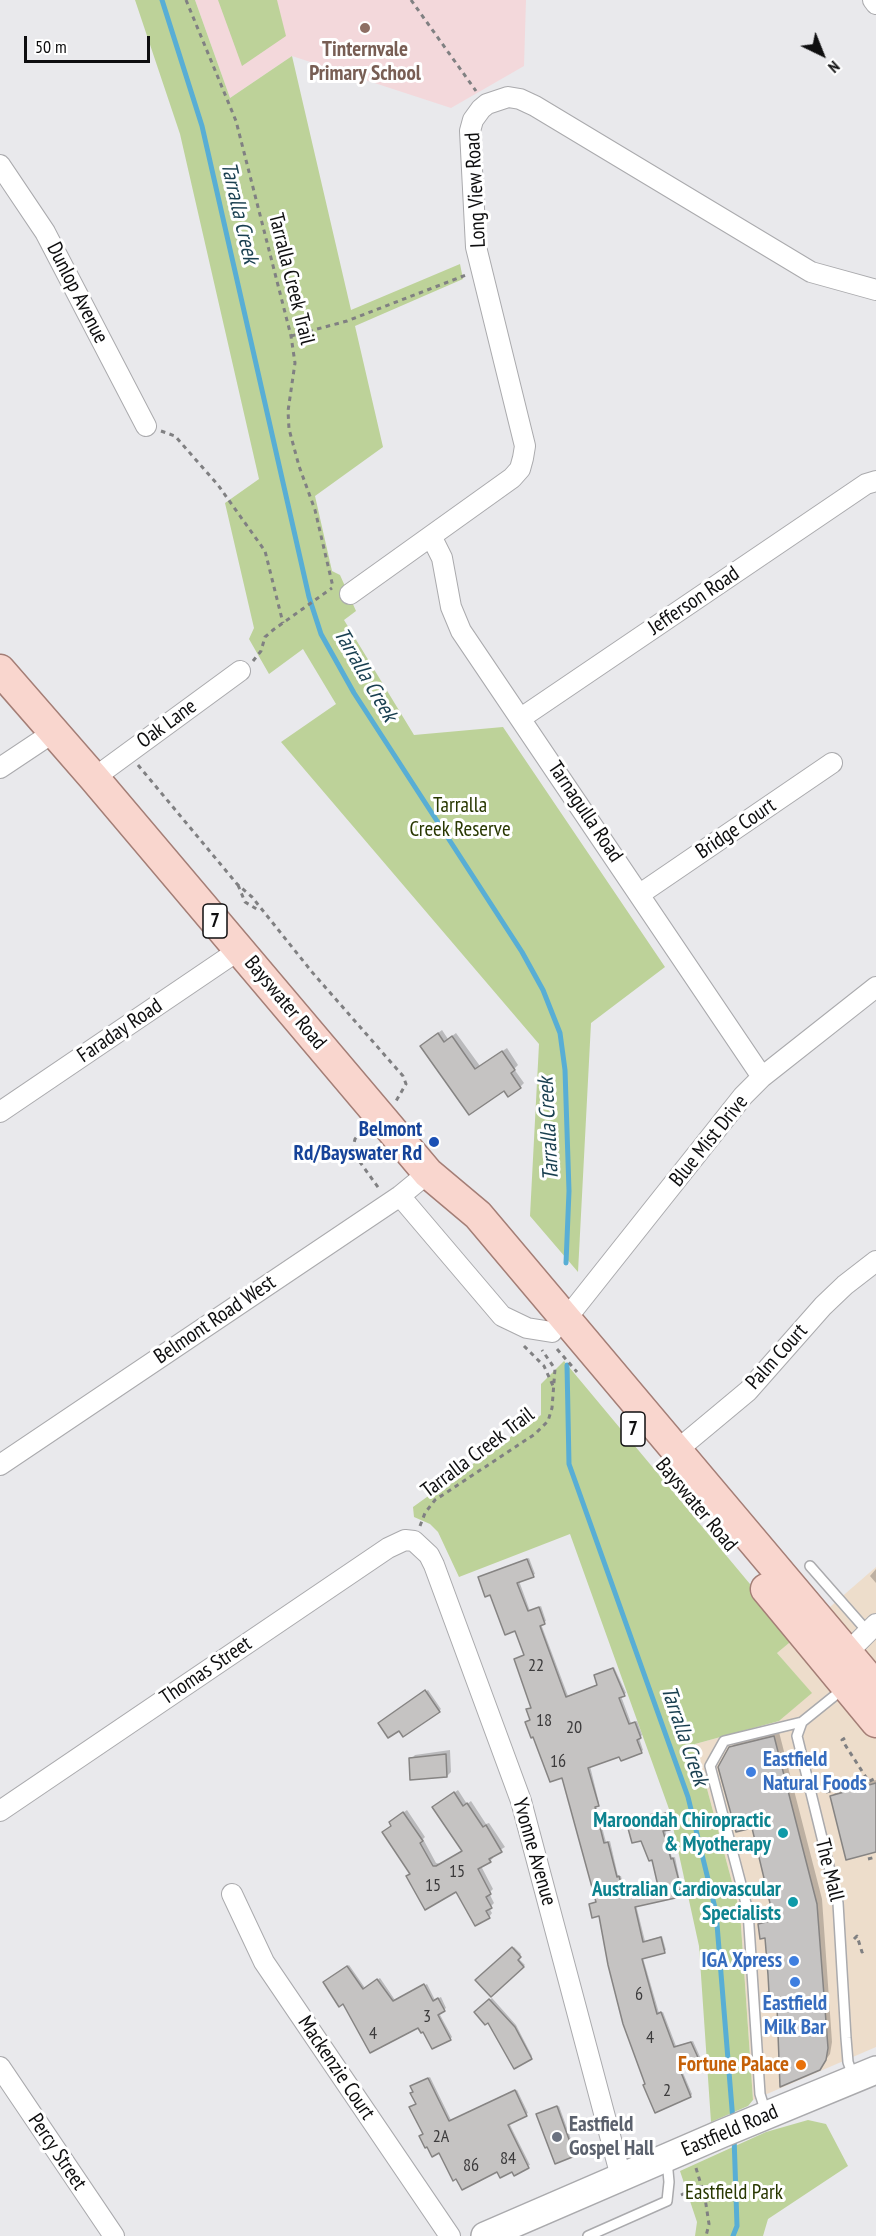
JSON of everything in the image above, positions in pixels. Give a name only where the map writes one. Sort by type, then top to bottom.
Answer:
[{"type":"main road","name":"Bayswater Road","points":[[0,670],[94,777],[428,1173],[478,1215],[553,1336],[845,1667],[876,1687]]},
{"type":"main road","name":"Bayswater Road","points":[[553,1336],[676,1451],[845,1667],[876,1722]]},
{"type":"main road","name":"Eastfield Road","points":[[485,2236],[721,2134],[865,2075]]},
{"type":"street","points":[[873,0],[876,4]]},
{"type":"street","name":"Long View Road","points":[[350,594],[512,478],[524,458],[525,446],[476,247],[470,131],[473,120],[481,109],[497,99],[508,97],[520,99],[535,106],[811,272],[876,290]]},
{"type":"street","name":"Dunlop Avenue","points":[[0,165],[45,232],[146,426]]},
{"type":"street","name":"Jefferson Road","points":[[521,718],[871,482]]},
{"type":"street","name":"Tarnagulla Road","points":[[431,536],[442,558],[451,607],[462,631],[762,1077]]},
{"type":"street","name":"Oak Lane","points":[[94,777],[240,671]]},
{"type":"street","points":[[0,768],[54,732]]},
{"type":"street","name":"Bridge Court","points":[[640,894],[832,763]]},
{"type":"street","name":"Faraday Road","points":[[0,1112],[239,950]]},
{"type":"street","name":"Blue Mist Drive","points":[[553,1336],[743,1096],[762,1077],[876,987]]},
{"type":"street","name":"Belmont Road West","points":[[0,1465],[400,1196],[428,1173]]},
{"type":"street","points":[[400,1196],[505,1324],[553,1336]]},
{"type":"street","name":"Palm Court","points":[[676,1451],[748,1391],[823,1306],[876,1261]]},
{"type":"street","name":"Thomas Street","points":[[1,1807],[388,1548],[405,1540],[414,1541]]},
{"type":"street","name":"Yvonne Avenue","points":[[414,1541],[422,1547],[434,1564],[521,1801],[621,2178]]},
{"type":"street","points":[[845,1667],[872,1628]]},
{"type":"street","name":"Mackenzie Court","points":[[232,1894],[264,1962],[450,2236]]},
{"type":"street","name":"Percy Street","points":[[0,2067],[114,2236]]},
{"type":"lane","points":[[810,1566],[872,1628]]},
{"type":"lane","points":[[757,2119],[760,2094],[748,1911],[710,1766],[724,1741],[802,1722],[838,1693],[845,1667]]},
{"type":"lane","name":"The Mall","points":[[802,1722],[797,1736],[798,1743],[838,1904],[848,2062],[865,2075]]},
{"type":"lane","points":[[588,2236],[667,2201],[669,2182],[667,2157]]},
{"type":"path","name":"Tarralla Creek Trail","points":[[186,0],[236,122],[291,336],[296,363],[288,411],[290,429],[299,466],[315,510],[333,588],[265,637],[258,656],[240,671]]},
{"type":"path","points":[[411,0],[479,95]]},
{"type":"path","points":[[291,336],[347,321],[481,268]]},
{"type":"path","points":[[146,426],[175,436],[218,485],[266,551],[283,623]]},
{"type":"path","points":[[128,753],[237,884],[252,897],[262,912],[245,902],[237,884]]},
{"type":"path","points":[[505,1324],[544,1366],[554,1388]]},
{"type":"path","name":"Tarralla Creek Trail","points":[[414,1541],[425,1513],[435,1500],[542,1428],[551,1414],[555,1369],[553,1336]]},
{"type":"path","points":[[553,1336],[577,1372]]},
{"type":"path","points":[[845,1738],[842,1740],[869,1782]]},
{"type":"path","points":[[826,1792],[869,1782],[876,1778]]},
{"type":"path","points":[[868,1859],[876,1857]]},
{"type":"path","points":[[854,1954],[862,1952]]},
{"type":"path","points":[[667,2201],[702,2186],[709,2224],[706,2236]]},
{"type":"shaded area","name":"Tinternvale Primary School","points":[[195,0],[526,0],[524,66],[451,108],[292,56],[230,98]]},
{"type":"shaded area","points":[[876,1567],[876,2047],[753,2100],[740,1912],[695,1744],[779,1721],[811,1693],[777,1653]]},
{"type":"green space","name":"Tarralla Creek Reserve","points":[[135,0],[195,0],[230,98],[292,56],[351,310],[460,264],[463,279],[355,326],[383,447],[315,496],[332,571],[340,575],[356,611],[344,620],[414,735],[503,727],[665,967],[591,1023],[578,1272],[530,1216],[539,1044],[281,742],[336,704],[303,649],[269,674],[249,639],[254,628],[225,503],[259,479],[180,134]]},
{"type":"green space","points":[[218,0],[277,0],[286,36],[242,66]]},
{"type":"green space","points":[[564,1361],[795,1638],[777,1653],[812,1693],[779,1721],[695,1744],[740,1912],[753,2100],[748,2106],[711,2122],[699,1946],[669,1809],[570,1534],[459,1577],[438,1532],[430,1524],[414,1517],[413,1507],[541,1415],[541,1384]]},
{"type":"green space","name":"Eastfield Park","points":[[808,2120],[826,2124],[848,2166],[768,2219],[763,2236],[695,2236],[697,2222],[680,2171],[766,2132]]},
{"type":"building","points":[[438,1033],[444,1042],[452,1036],[475,1069],[502,1051],[515,1070],[511,1073],[521,1088],[508,1097],[504,1091],[469,1115],[420,1046]]},
{"type":"building","points":[[527,1559],[534,1577],[517,1583],[528,1611],[539,1607],[545,1624],[540,1626],[566,1697],[597,1685],[594,1675],[613,1668],[625,1696],[619,1698],[629,1724],[635,1722],[641,1738],[637,1740],[642,1753],[621,1761],[619,1757],[588,1768],[599,1806],[595,1807],[604,1843],[608,1842],[624,1895],[658,1886],[652,1860],[649,1861],[641,1841],[632,1843],[626,1821],[666,1813],[670,1830],[663,1831],[681,1889],[678,1890],[680,1897],[635,1907],[643,1942],[661,1937],[665,1953],[642,1959],[657,2014],[661,2012],[674,2047],[691,2042],[700,2062],[680,2070],[691,2097],[655,2113],[643,2085],[645,2084],[623,2024],[608,1965],[599,1916],[592,1918],[589,1904],[596,1902],[562,1778],[550,1782],[525,1722],[530,1720],[526,1709],[531,1708],[514,1659],[524,1655],[515,1631],[505,1635],[490,1595],[485,1597],[478,1577]]},
{"type":"building","points":[[425,1690],[440,1712],[403,1737],[399,1731],[388,1738],[378,1723]]},
{"type":"building","points":[[774,1736],[817,1904],[828,2048],[826,2060],[820,2070],[780,2087],[777,2007],[763,2007],[762,1994],[769,1993],[768,1975],[765,1938],[760,1939],[758,1924],[774,1920],[752,1828],[736,1832],[718,1767],[729,1747]]},
{"type":"building","points":[[446,1754],[447,1777],[410,1780],[409,1758]]},
{"type":"building","points":[[876,1783],[876,1852],[846,1860],[830,1796]]},
{"type":"building","points":[[454,1792],[463,1806],[467,1803],[483,1827],[486,1825],[502,1852],[489,1859],[491,1862],[478,1869],[491,1894],[486,1897],[492,1908],[486,1911],[490,1918],[475,1926],[456,1892],[425,1910],[406,1876],[410,1874],[382,1832],[391,1826],[389,1822],[403,1812],[423,1841],[420,1843],[433,1866],[436,1866],[462,1851],[432,1807]]},
{"type":"building","points":[[512,1947],[521,1957],[518,1960],[524,1967],[491,1997],[475,1980]]},
{"type":"building","points":[[347,1966],[363,1989],[377,1979],[393,2001],[424,1984],[433,2001],[438,1998],[445,2011],[438,2015],[451,2040],[432,2049],[423,2032],[421,2033],[418,2028],[370,2053],[343,2004],[339,2007],[323,1982]]},
{"type":"building","points":[[489,1999],[515,2027],[532,2059],[514,2069],[488,2023],[485,2025],[474,2012]]},
{"type":"building","points":[[428,2078],[449,2121],[515,2090],[527,2116],[508,2125],[529,2168],[514,2176],[512,2172],[500,2178],[497,2172],[462,2190],[456,2179],[453,2181],[439,2153],[432,2157],[427,2147],[425,2148],[419,2136],[423,2134],[409,2107],[416,2104],[410,2093],[413,2092],[410,2086]]},
{"type":"building","points":[[557,2106],[575,2156],[555,2164],[536,2114]]},
{"type":"waterway","name":"Tarralla Creek","points":[[162,0],[202,126],[309,597],[321,634],[354,693],[522,952],[543,990],[560,1033],[565,1070],[569,1191],[566,1263]]},
{"type":"waterway","name":"Tarralla Creek","points":[[567,1365],[569,1464],[688,1797],[716,1912],[733,2121]]},
{"type":"waterway","name":"Tarralla Creek","points":[[733,2236],[737,2226],[734,2136]]},
{"type":"place","name":"Tinternvale Primary School","points":[[365,28]]},
{"type":"place","name":"Belmont Rd/Bayswater Rd","points":[[434,1142]]},
{"type":"place","name":"Eastfield Natural Foods","points":[[751,1772]]},
{"type":"place","name":"Maroondah Chiropractic & Myotherapy","points":[[783,1833]]},
{"type":"place","name":"Australian Cardiovascular Specialists","points":[[793,1902]]},
{"type":"place","name":"IGA Xpress","points":[[794,1961]]},
{"type":"place","name":"Eastfield Milk Bar","points":[[795,1982]]},
{"type":"place","name":"Fortune Palace","points":[[801,2065]]},
{"type":"place","name":"Eastfield Gospel Hall","points":[[557,2137]]}]
